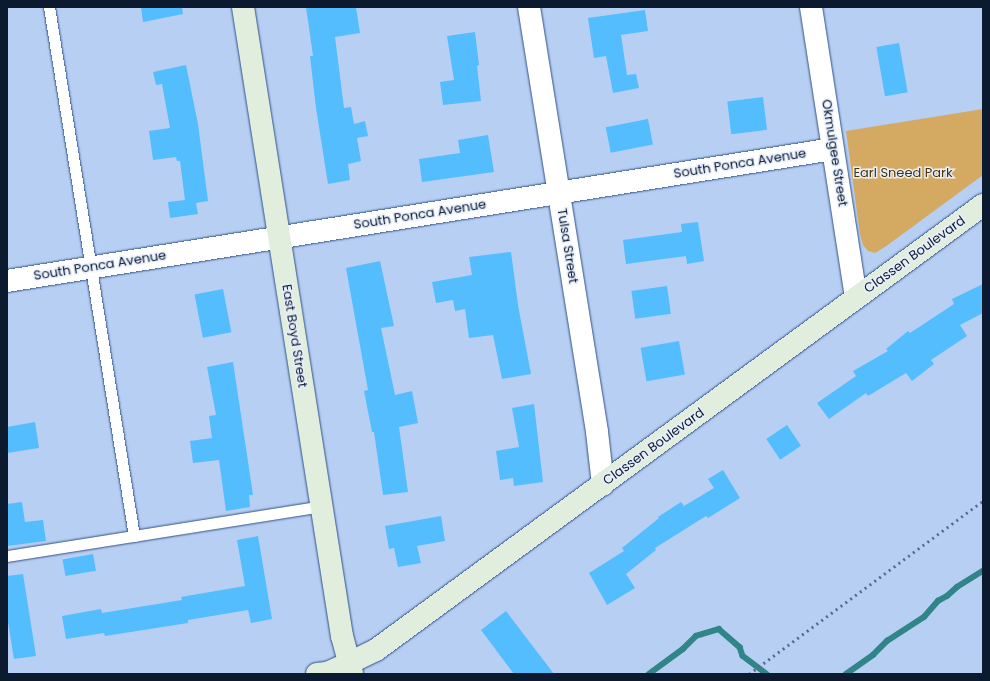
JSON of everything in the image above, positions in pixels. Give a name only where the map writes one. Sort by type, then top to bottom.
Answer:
[{"type":"main road","name":"East Boyd Street","points":[[243,7],[342,636],[351,669]]},
{"type":"main road","name":"Classen Boulevard","points":[[317,674],[351,669],[498,559],[603,485],[983,205]]},
{"type":"street","name":"Tulsa Street","points":[[530,7],[558,193],[597,432],[603,485]]},
{"type":"street","name":"Okmulgee Street","points":[[811,7],[856,298]]},
{"type":"street","name":"South Ponca Avenue","points":[[7,281],[833,149]]},
{"type":"lane","points":[[49,7],[134,536]]},
{"type":"lane","points":[[7,556],[321,506]]},
{"type":"green space","name":"Earl Sneed Park","points":[[983,109],[983,175],[885,247],[875,253],[868,251],[863,245],[860,234],[846,131]]},
{"type":"building","points":[[141,7],[182,7],[183,14],[143,22]]},
{"type":"building","points":[[306,7],[356,7],[360,33],[335,37],[344,108],[351,107],[354,124],[365,121],[368,136],[357,138],[361,161],[348,164],[350,180],[328,184],[316,108],[310,56],[313,56]]},
{"type":"building","points":[[645,10],[648,31],[621,35],[627,75],[636,74],[639,88],[613,93],[606,56],[594,58],[588,18]]},
{"type":"building","points":[[475,32],[481,101],[443,105],[440,82],[454,80],[447,36]]},
{"type":"building","points":[[899,43],[908,92],[885,96],[876,47]]},
{"type":"building","points":[[186,65],[198,124],[208,201],[196,203],[198,214],[170,218],[168,202],[185,200],[180,161],[177,161],[176,157],[153,160],[149,131],[170,128],[162,84],[156,85],[153,72]]},
{"type":"building","points":[[763,97],[767,130],[731,134],[727,101]]},
{"type":"building","points":[[648,119],[653,145],[611,153],[606,127]]},
{"type":"building","points":[[488,135],[494,172],[422,182],[419,159],[460,153],[458,140]]},
{"type":"building","points":[[698,222],[704,261],[687,264],[686,256],[626,264],[623,240],[682,232],[681,224]]},
{"type":"building","points":[[511,252],[518,305],[531,374],[502,379],[493,335],[469,338],[465,309],[455,311],[453,300],[436,303],[432,282],[472,275],[469,257]]},
{"type":"building","points":[[380,261],[394,326],[381,328],[395,395],[412,391],[418,423],[399,427],[408,492],[383,495],[374,432],[372,432],[364,391],[368,390],[346,268]]},
{"type":"building","points":[[983,284],[983,313],[960,325],[967,336],[931,360],[934,364],[912,381],[906,373],[868,396],[866,393],[829,419],[817,403],[856,376],[853,371],[888,351],[886,349],[908,331],[910,333],[954,304],[952,299]]},
{"type":"building","points":[[667,286],[671,314],[635,319],[631,291]]},
{"type":"building","points":[[223,289],[231,332],[203,338],[195,295]]},
{"type":"building","points":[[679,341],[685,374],[646,381],[641,348]]},
{"type":"building","points":[[233,362],[253,495],[249,495],[250,507],[226,511],[219,460],[193,463],[190,441],[212,438],[209,416],[216,415],[207,367]]},
{"type":"building","points":[[534,404],[543,482],[514,486],[513,478],[500,480],[496,451],[519,447],[512,408]]},
{"type":"building","points":[[35,422],[39,448],[7,453],[7,427]]},
{"type":"building","points":[[787,425],[801,446],[780,460],[766,439]]},
{"type":"building","points":[[723,470],[740,498],[708,518],[706,516],[655,548],[656,550],[626,574],[635,588],[607,605],[589,573],[624,551],[622,548],[659,518],[658,517],[681,502],[684,506],[714,488],[708,479]]},
{"type":"building","points":[[22,502],[25,522],[43,520],[46,541],[7,546],[7,504]]},
{"type":"building","points":[[441,516],[445,541],[417,546],[421,563],[398,567],[394,548],[389,549],[385,526]]},
{"type":"building","points":[[258,536],[272,619],[251,623],[248,610],[188,620],[188,623],[105,636],[104,633],[66,639],[62,616],[101,609],[102,613],[182,600],[181,597],[245,586],[237,540]]},
{"type":"building","points":[[93,554],[96,571],[65,576],[62,559]]},
{"type":"building","points":[[23,574],[36,656],[14,659],[7,616],[7,576]]},
{"type":"building","points":[[506,611],[554,674],[514,674],[481,630]]},
{"type":"waterway","points":[[846,674],[873,655],[887,641],[924,617],[938,601],[983,571]]},
{"type":"waterway","points":[[649,674],[683,649],[696,636],[719,629],[740,647],[743,656],[767,674]]},
{"type":"railway","points":[[749,674],[983,501]]}]
